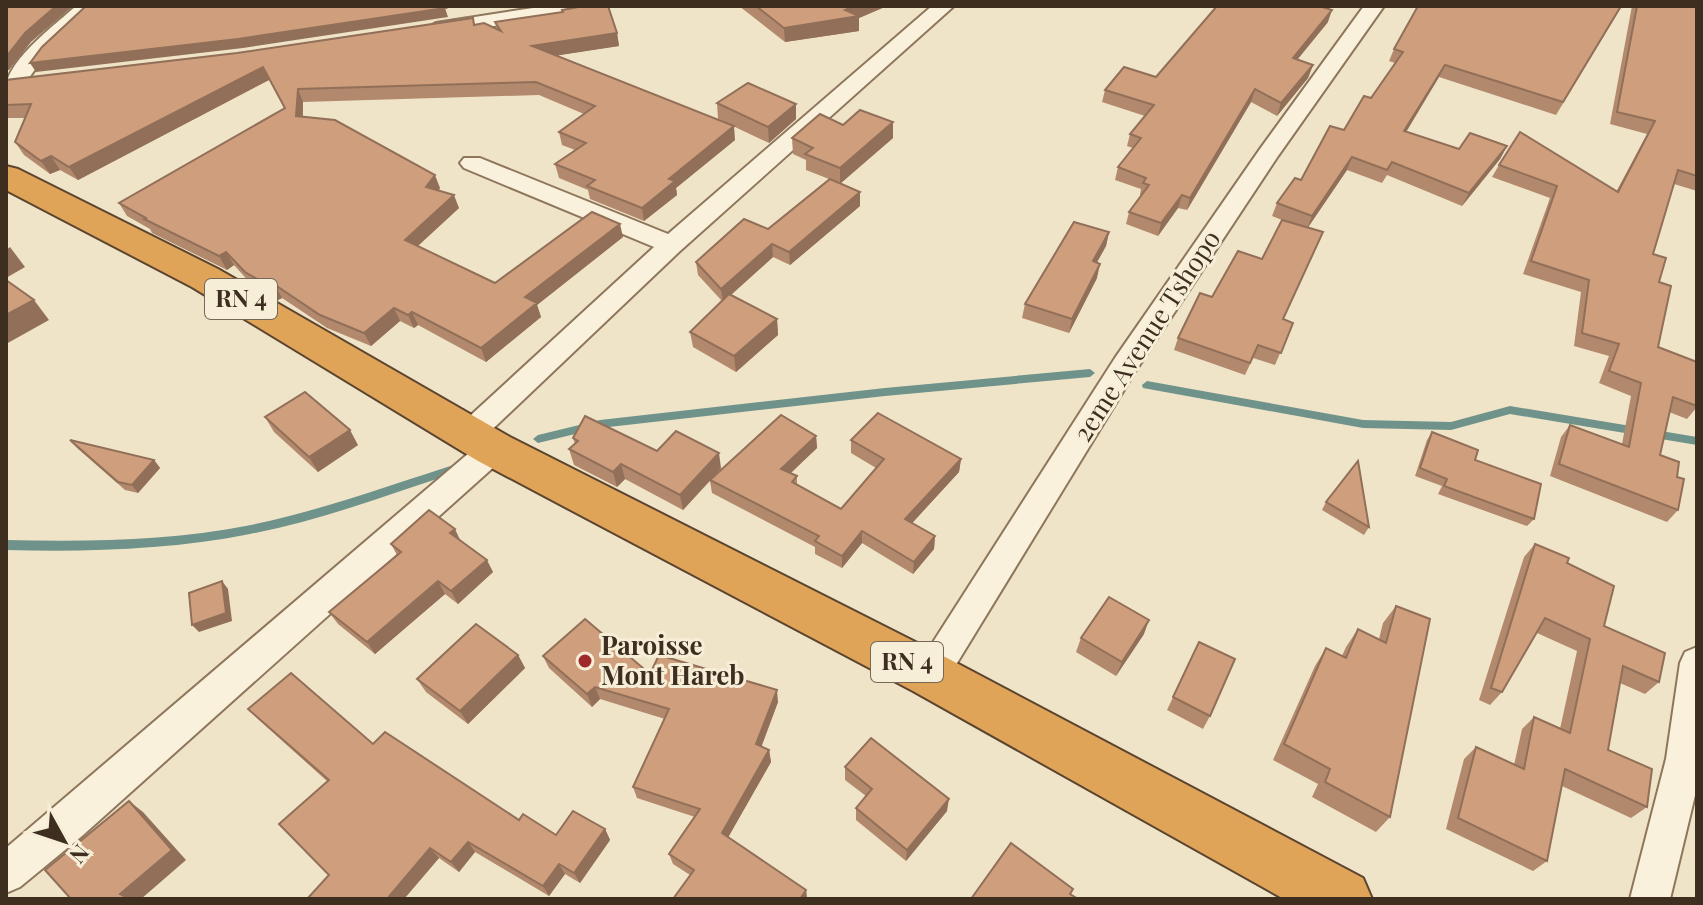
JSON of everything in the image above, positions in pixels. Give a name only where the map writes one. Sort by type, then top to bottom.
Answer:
[{"type":"highway","name":"RN 4","points":[[6,176],[205,278],[482,441],[931,675],[1342,899]]},
{"type":"street","points":[[9,85],[39,50],[88,6]]},
{"type":"street","points":[[448,6],[456,26]]},
{"type":"street","points":[[411,33],[584,6]]},
{"type":"street","points":[[6,873],[68,823],[482,441],[671,245],[944,6]]},
{"type":"street","name":"2eme Avenue Tshopo","points":[[931,675],[1125,365],[1268,154],[1374,6]]},
{"type":"street","points":[[9,85],[43,81]]},
{"type":"street","points":[[472,163],[671,245]]},
{"type":"street","points":[[1650,899],[1685,759],[1697,663]]},
{"type":"building","points":[[6,6],[56,6],[25,33],[6,57]]},
{"type":"building","points":[[86,6],[445,8],[238,39],[30,63],[42,47]]},
{"type":"building","points":[[584,6],[608,6],[617,33],[532,46],[734,126],[669,179],[675,181],[642,208],[587,186],[595,180],[555,164],[586,143],[559,132],[595,106],[536,82],[298,89],[296,116],[335,120],[435,175],[426,187],[454,195],[405,240],[495,283],[592,212],[620,224],[525,297],[537,303],[481,348],[412,312],[408,315],[394,308],[364,333],[320,315],[275,285],[271,287],[245,272],[226,252],[219,256],[144,219],[119,203],[285,108],[263,67],[69,167],[51,156],[41,161],[15,142],[31,104],[6,105],[6,80],[237,53],[473,18],[474,25],[484,23],[501,31],[495,22]]},
{"type":"building","points":[[756,6],[854,6],[845,10],[859,16],[784,28]]},
{"type":"building","points":[[1217,6],[1319,6],[1332,10],[1293,58],[1313,65],[1281,103],[1255,89],[1190,198],[1182,195],[1161,223],[1129,212],[1149,185],[1143,183],[1146,178],[1118,167],[1141,138],[1130,134],[1154,105],[1105,90],[1124,67],[1156,77]]},
{"type":"building","points":[[1418,6],[1621,6],[1563,102],[1445,65],[1404,131],[1459,149],[1470,133],[1507,146],[1469,193],[1392,162],[1387,170],[1352,157],[1312,216],[1277,203],[1295,178],[1301,180],[1330,126],[1344,130],[1364,96],[1371,98],[1403,52],[1394,49]]},
{"type":"building","points":[[1637,6],[1697,6],[1697,176],[1678,170],[1653,254],[1666,258],[1659,282],[1671,286],[1658,347],[1697,362],[1697,406],[1673,397],[1660,455],[1679,462],[1677,477],[1684,479],[1678,510],[1559,464],[1570,425],[1629,447],[1641,383],[1609,371],[1619,344],[1582,333],[1589,280],[1531,261],[1557,186],[1499,165],[1520,132],[1618,192],[1655,121],[1617,112]]},
{"type":"building","points":[[748,83],[796,104],[768,127],[717,103]]},
{"type":"building","points":[[860,110],[893,122],[840,168],[805,154],[813,148],[792,138],[820,114],[843,125]]},
{"type":"building","points":[[830,179],[860,192],[789,252],[772,244],[721,289],[696,262],[744,219],[768,229]]},
{"type":"building","points":[[1282,220],[1323,232],[1283,319],[1293,323],[1281,353],[1258,345],[1250,363],[1178,338],[1200,293],[1212,297],[1238,251],[1262,259]]},
{"type":"building","points":[[1074,222],[1109,232],[1093,261],[1100,264],[1072,319],[1025,304]]},
{"type":"building","points":[[6,280],[34,300],[6,315]]},
{"type":"building","points":[[729,294],[777,319],[734,356],[690,332]]},
{"type":"building","points":[[305,392],[350,430],[309,457],[265,417]]},
{"type":"building","points":[[878,413],[961,459],[905,519],[935,536],[914,562],[862,531],[842,556],[815,541],[819,536],[710,480],[781,415],[816,436],[781,469],[797,476],[792,482],[841,509],[884,459],[851,440]]},
{"type":"building","points":[[585,416],[657,451],[676,431],[719,453],[680,495],[621,464],[613,472],[569,449],[578,441],[573,438]]},
{"type":"building","points":[[1432,432],[1478,450],[1475,460],[1541,484],[1534,519],[1444,486],[1447,479],[1420,468]]},
{"type":"building","points":[[70,440],[154,460],[132,485],[118,482]]},
{"type":"building","points":[[1358,461],[1369,527],[1326,502]]},
{"type":"building","points":[[429,510],[455,529],[450,533],[487,560],[451,591],[438,581],[367,642],[329,612],[401,552],[391,544]]},
{"type":"building","points":[[1535,544],[1569,558],[1567,563],[1614,586],[1604,626],[1665,653],[1659,682],[1623,666],[1608,750],[1652,769],[1647,807],[1565,769],[1547,861],[1458,818],[1476,747],[1524,769],[1534,717],[1570,733],[1590,639],[1545,618],[1502,692],[1491,688]]},
{"type":"building","points":[[222,581],[226,613],[192,625],[189,593]]},
{"type":"building","points":[[1109,597],[1149,620],[1122,662],[1081,638]]},
{"type":"building","points":[[1396,606],[1430,619],[1390,817],[1325,782],[1330,769],[1284,744],[1326,648],[1346,658],[1358,629],[1386,643]]},
{"type":"building","points":[[585,619],[650,674],[659,655],[777,690],[756,744],[769,750],[722,833],[806,890],[800,899],[673,899],[694,870],[669,854],[700,809],[633,787],[669,709],[595,687],[587,694],[543,656]]},
{"type":"building","points":[[476,624],[518,655],[460,711],[417,679]]},
{"type":"building","points":[[1199,642],[1235,659],[1210,716],[1173,697]]},
{"type":"building","points":[[291,673],[373,744],[385,732],[519,820],[523,814],[556,835],[573,811],[605,829],[574,873],[559,864],[543,886],[468,842],[451,862],[430,848],[387,899],[307,899],[329,875],[279,824],[329,780],[248,709]]},
{"type":"building","points":[[871,738],[949,799],[907,850],[856,808],[872,789],[845,767]]},
{"type":"building","points":[[129,801],[172,850],[120,894],[130,899],[71,899],[45,870]]},
{"type":"building","points":[[1011,843],[1073,889],[1070,894],[1078,899],[971,899]]},
{"type":"waterway","points":[[538,439],[600,424],[1090,373]]},
{"type":"waterway","points":[[1147,385],[1363,424],[1451,426],[1510,410],[1697,441]]},
{"type":"waterway","points":[[6,545],[112,545],[218,535],[309,515],[463,466]]},
{"type":"place","name":"Paroisse Mont Hareb","points":[[585,661]]}]
